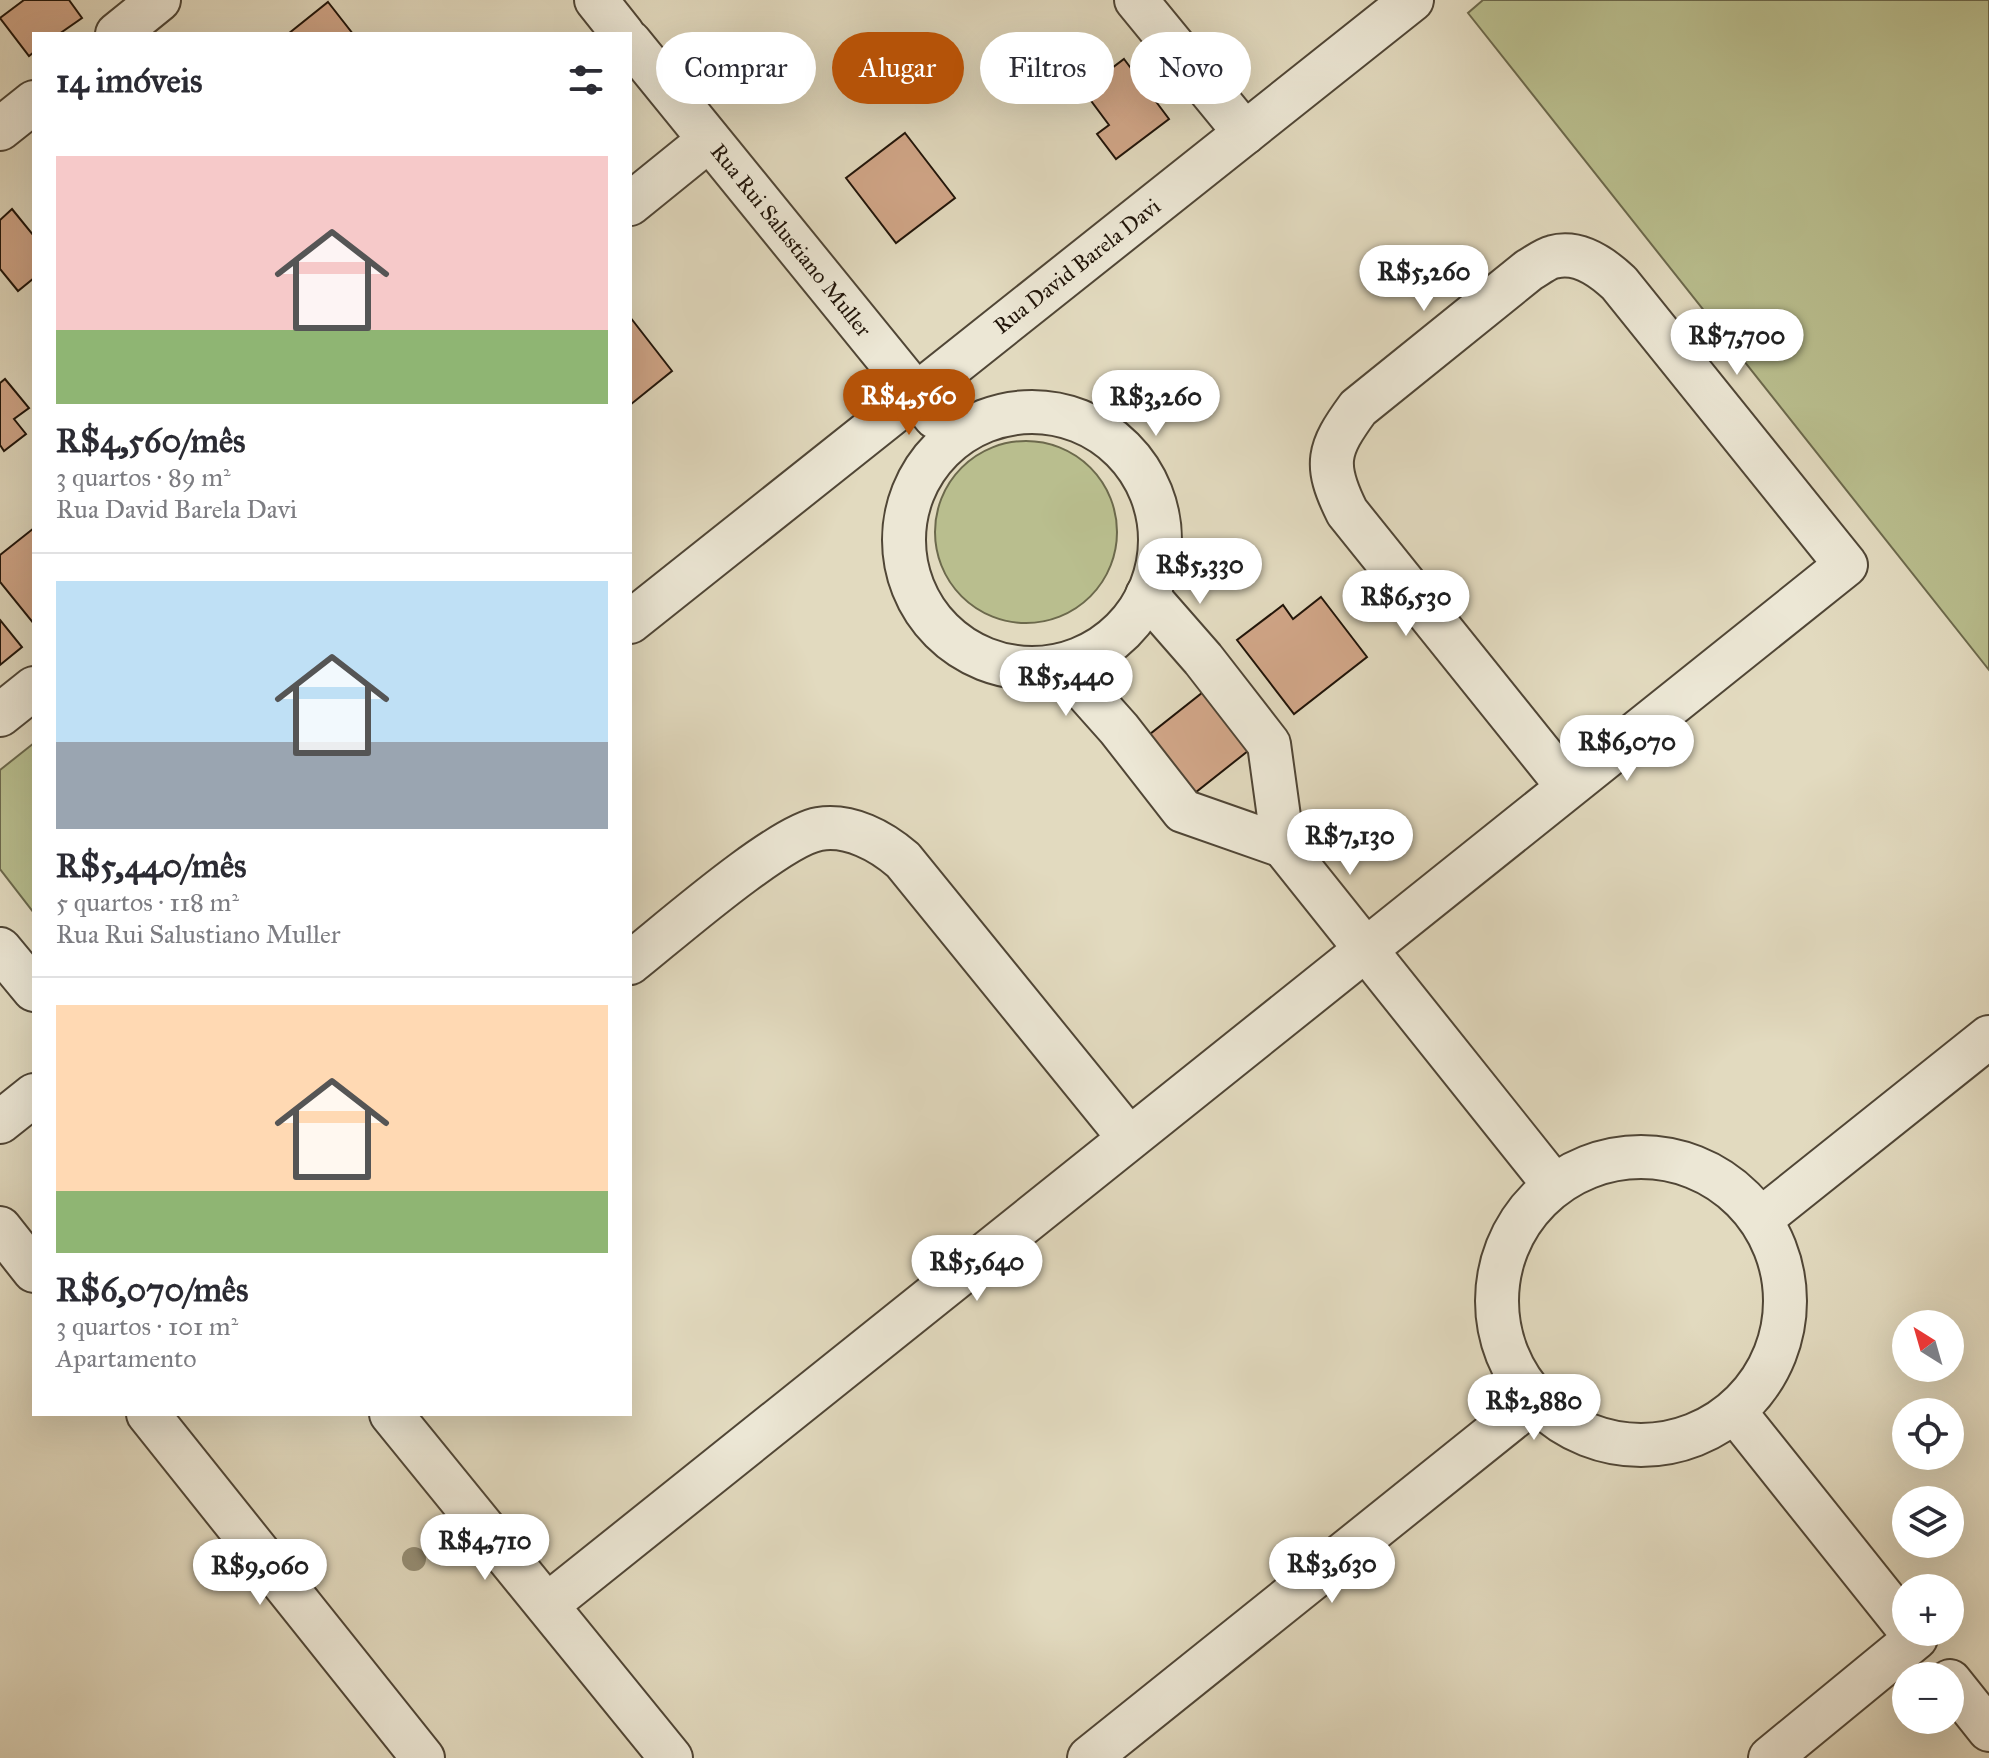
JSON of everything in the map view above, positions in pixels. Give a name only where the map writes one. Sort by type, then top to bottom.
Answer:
[{"type":"street","points":[[119,32],[159,0]]},
{"type":"street","points":[[596,0],[621,32]]},
{"type":"street","points":[[1136,0],[1245,133]]},
{"type":"street","name":"Rua David Barela Davi","points":[[632,620],[1412,0]]},
{"type":"street","name":"Rua Rui Salustiano Muller","points":[[632,44],[953,439]]},
{"type":"street","points":[[0,129],[32,104]]},
{"type":"street","points":[[632,202],[709,140]]},
{"type":"street","points":[[547,1605],[1846,565],[1619,283],[1600,266],[1577,257],[1553,257],[1529,270],[1358,408],[1340,434],[1332,455],[1332,484],[1347,512],[1568,787]]},
{"type":"street","points":[[1035,411],[1064,415],[1091,426],[1115,442],[1135,463],[1149,487],[1157,514],[1160,541],[1157,569],[1147,595],[1133,619],[1113,639],[1089,654],[1062,665],[1033,669],[1004,665],[977,656],[953,642],[932,622],[916,597],[906,569],[903,541],[906,512],[916,484],[932,459],[953,439],[978,423],[1005,414],[1035,411]]},
{"type":"street","points":[[1147,595],[1203,659],[1269,744],[1283,846],[1554,1185]]},
{"type":"street","points":[[1062,665],[1119,729],[1183,811],[1283,846]]},
{"type":"street","points":[[0,715],[32,690]]},
{"type":"street","points":[[632,961],[782,844],[820,829],[854,832],[883,843],[903,860],[1129,1138]]},
{"type":"street","points":[[0,949],[32,988]]},
{"type":"street","points":[[1761,1219],[1989,1037]]},
{"type":"street","points":[[0,1122],[32,1097]]},
{"type":"street","points":[[1642,1156],[1688,1164],[1729,1185],[1761,1219],[1779,1257],[1786,1299],[1780,1341],[1762,1380],[1735,1412],[1698,1435],[1654,1446],[1610,1444],[1569,1428],[1534,1401],[1508,1361],[1495,1314],[1500,1265],[1520,1221],[1554,1185],[1595,1164],[1642,1156]]},
{"type":"street","points":[[0,1228],[32,1268]]},
{"type":"street","points":[[1089,1758],[1534,1401]]},
{"type":"street","points":[[1735,1412],[1892,1608]]},
{"type":"street","points":[[150,1416],[423,1758]]},
{"type":"street","points":[[393,1416],[671,1758]]},
{"type":"street","points":[[1770,1758],[1895,1646]]},
{"type":"street","points":[[1922,1646],[1935,1662]]},
{"type":"street","points":[[1964,1699],[1989,1730]]},
{"type":"green space","points":[[1483,0],[1989,0],[1989,670],[1468,13]]},
{"type":"green space","points":[[1026,441],[1061,447],[1091,467],[1111,497],[1117,532],[1111,567],[1091,597],[1061,617],[1026,623],[991,617],[961,597],[941,567],[935,532],[941,497],[961,467],[991,447]]},
{"type":"green space","points":[[32,745],[32,910],[0,869],[0,770]]},
{"type":"building","points":[[24,0],[69,0],[82,18],[62,32],[32,32],[32,54],[29,56],[0,18]]},
{"type":"building","points":[[328,2],[351,32],[290,32]]},
{"type":"building","points":[[1124,59],[1130,67],[1130,104],[1158,104],[1169,119],[1116,159],[1097,134],[1109,125],[1093,104],[1114,104],[1114,67]]},
{"type":"building","points":[[905,133],[955,198],[896,243],[846,178]]},
{"type":"building","points":[[12,209],[32,234],[32,280],[18,291],[0,269],[0,220]]},
{"type":"building","points":[[632,320],[672,371],[632,403]]},
{"type":"building","points":[[5,379],[29,408],[14,419],[26,434],[4,451],[0,445],[0,383]]},
{"type":"building","points":[[32,530],[32,622],[0,582],[0,555]]},
{"type":"building","points":[[1321,597],[1367,657],[1294,714],[1237,640],[1283,605],[1293,619]]},
{"type":"building","points":[[0,620],[22,647],[0,665]]},
{"type":"building","points":[[1212,685],[1258,743],[1186,800],[1140,742]]}]
